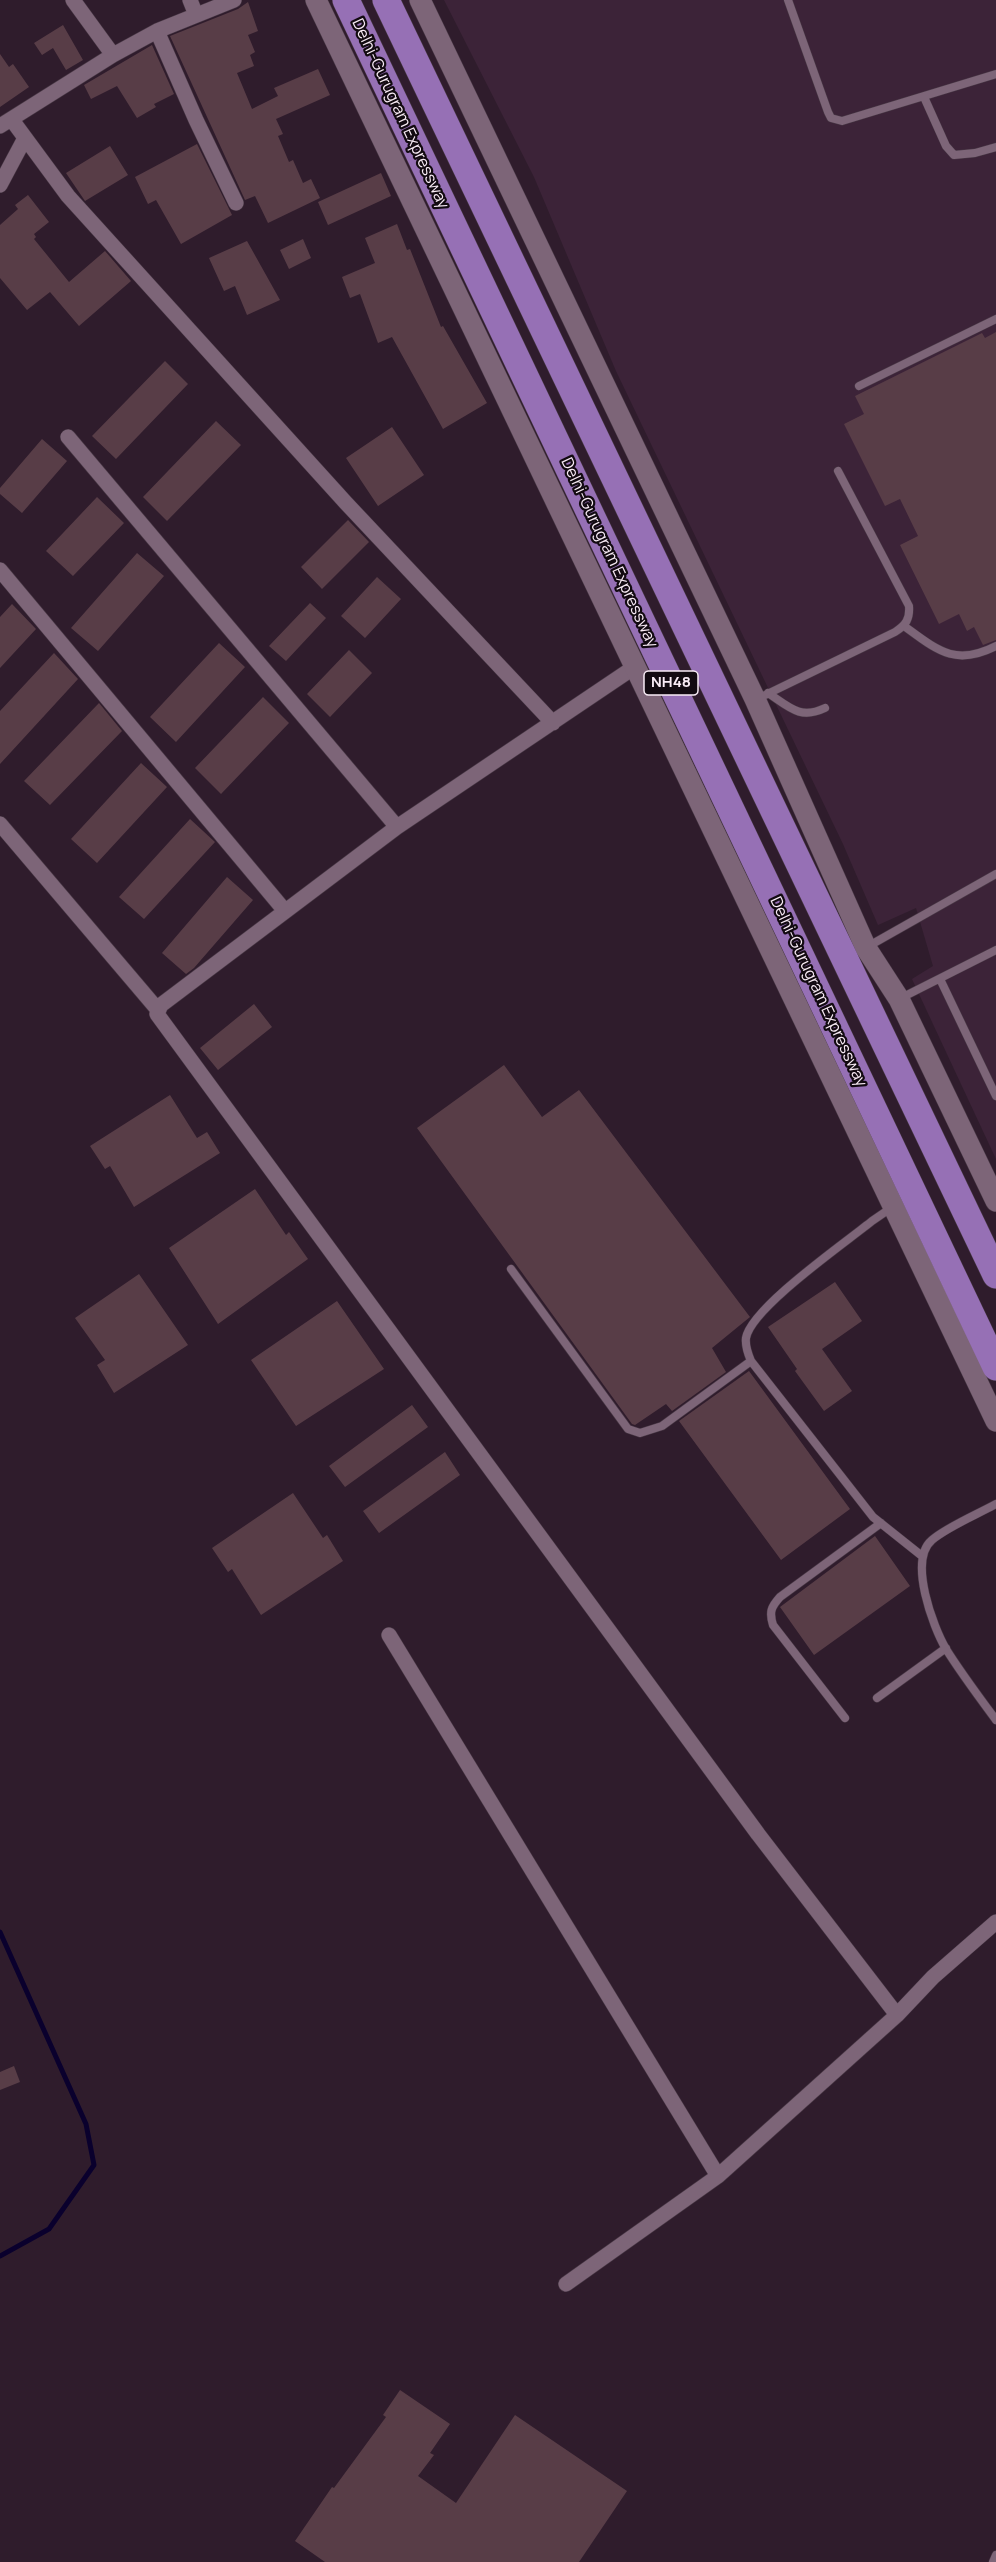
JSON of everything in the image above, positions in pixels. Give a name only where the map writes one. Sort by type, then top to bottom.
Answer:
[{"type":"highway","name":"Delhi-Gurugram Expressway","points":[[346,0],[996,1367]]},
{"type":"highway","name":"NH48","points":[[386,0],[996,1275]]},
{"type":"main road","points":[[316,0],[996,1421]]},
{"type":"main road","points":[[420,0],[762,696],[866,948],[899,999],[996,1201]]},
{"type":"street","points":[[73,0],[112,55]]},
{"type":"street","points":[[190,0],[196,15]]},
{"type":"street","points":[[234,0],[157,31],[112,55],[6,123],[25,138],[76,204],[346,503],[553,723]]},
{"type":"street","points":[[157,31],[236,203]]},
{"type":"street","points":[[0,185],[25,138]]},
{"type":"street","points":[[68,437],[397,827]]},
{"type":"street","points":[[0,570],[285,911]]},
{"type":"street","points":[[158,1010],[397,827],[636,666]]},
{"type":"street","points":[[0,824],[158,1010],[158,1019],[758,1834],[897,2015]]},
{"type":"street","points":[[389,1635],[718,2176]]},
{"type":"street","points":[[566,2284],[718,2176],[897,2015],[933,1977],[996,1922]]},
{"type":"lane","points":[[788,0],[831,118],[842,121],[996,74]]},
{"type":"lane","points":[[924,97],[946,146],[954,155],[975,153],[996,147]]},
{"type":"lane","points":[[859,386],[996,319]]},
{"type":"lane","points":[[762,696],[904,626],[909,617],[909,606],[838,471]]},
{"type":"lane","points":[[904,626],[949,655],[964,656],[983,653],[996,646]]},
{"type":"lane","points":[[762,696],[805,714],[814,714],[825,708]]},
{"type":"lane","points":[[866,948],[996,874]]},
{"type":"lane","points":[[899,999],[996,950]]},
{"type":"lane","points":[[940,979],[996,1096]]},
{"type":"lane","points":[[895,1206],[872,1221],[762,1311],[754,1321],[746,1339],[746,1350],[751,1361],[873,1517],[922,1556]]},
{"type":"lane","points":[[511,1269],[628,1429],[640,1433],[662,1426],[751,1361]]},
{"type":"lane","points":[[996,1504],[932,1540],[922,1556],[924,1583],[932,1615],[946,1648],[996,1720]]},
{"type":"lane","points":[[845,1719],[773,1625],[770,1614],[772,1605],[780,1597],[881,1523]]},
{"type":"lane","points":[[877,1698],[946,1648]]},
{"type":"lane","points":[[993,2562],[996,2555]]},
{"type":"shaded area","points":[[444,0],[996,0],[996,1159],[912,979],[933,966],[916,908],[878,925],[843,844],[616,371],[534,177]]},
{"type":"building","points":[[248,2],[258,31],[248,35],[255,52],[250,55],[254,66],[237,73],[252,109],[278,96],[274,88],[318,69],[330,95],[276,119],[283,134],[278,136],[289,162],[293,160],[303,183],[311,179],[320,198],[268,223],[255,196],[245,200],[170,36],[238,9]]},
{"type":"building","points":[[63,25],[83,60],[66,70],[53,48],[42,55],[34,43]]},
{"type":"building","points":[[152,45],[174,94],[154,104],[156,107],[137,118],[117,86],[91,99],[84,85]]},
{"type":"building","points":[[0,54],[9,67],[13,64],[29,87],[0,107]]},
{"type":"building","points":[[197,144],[232,215],[181,244],[156,200],[148,204],[135,177]]},
{"type":"building","points":[[110,146],[128,175],[85,201],[66,173]]},
{"type":"building","points":[[381,173],[391,196],[328,225],[318,202]]},
{"type":"building","points":[[28,195],[49,222],[34,234],[36,237],[34,239],[69,282],[105,251],[131,281],[79,326],[50,292],[27,310],[0,278],[0,225],[18,209],[15,205]]},
{"type":"building","points":[[397,224],[407,250],[410,249],[441,327],[443,326],[487,403],[443,429],[392,337],[378,343],[360,294],[350,298],[342,277],[375,263],[365,238]]},
{"type":"building","points":[[303,239],[311,258],[289,269],[280,250]]},
{"type":"building","points":[[247,241],[280,300],[247,315],[235,286],[224,291],[209,258]]},
{"type":"building","points":[[996,332],[996,640],[983,645],[974,627],[967,631],[959,614],[939,624],[900,545],[918,536],[900,499],[885,506],[844,424],[864,414],[855,396],[982,333],[985,338]]},
{"type":"building","points":[[165,361],[188,384],[116,459],[92,436]]},
{"type":"building","points":[[216,421],[241,445],[167,521],[143,497]]},
{"type":"building","points":[[392,427],[424,475],[378,506],[346,458]]},
{"type":"building","points":[[42,439],[67,461],[22,513],[0,494],[0,488]]},
{"type":"building","points":[[97,497],[124,523],[73,576],[46,551]]},
{"type":"building","points":[[348,520],[369,542],[322,589],[301,567]]},
{"type":"building","points":[[137,553],[164,576],[98,651],[71,628]]},
{"type":"building","points":[[377,577],[401,599],[365,638],[341,616]]},
{"type":"building","points":[[310,603],[326,618],[286,661],[269,646]]},
{"type":"building","points":[[12,604],[36,629],[0,668],[0,617]]},
{"type":"building","points":[[219,643],[245,667],[176,742],[150,717]]},
{"type":"building","points":[[349,650],[372,673],[330,717],[307,694]]},
{"type":"building","points":[[54,653],[78,679],[0,764],[0,711]]},
{"type":"building","points":[[263,697],[289,723],[221,794],[195,768]]},
{"type":"building","points":[[99,703],[122,731],[50,805],[24,781]]},
{"type":"building","points":[[141,763],[167,787],[97,863],[71,839]]},
{"type":"building","points":[[190,819],[215,842],[144,919],[119,897]]},
{"type":"building","points":[[227,877],[253,900],[194,968],[186,974],[162,953]]},
{"type":"building","points":[[254,1004],[272,1027],[218,1070],[200,1048]]},
{"type":"building","points":[[504,1065],[542,1117],[579,1090],[750,1317],[712,1348],[726,1372],[672,1411],[666,1404],[635,1425],[632,1424],[417,1128]]},
{"type":"building","points":[[170,1095],[197,1138],[207,1132],[220,1153],[134,1207],[110,1166],[105,1169],[90,1146]]},
{"type":"building","points":[[255,1189],[286,1235],[289,1232],[308,1259],[218,1324],[169,1248]]},
{"type":"building","points":[[139,1274],[188,1345],[114,1393],[97,1365],[105,1360],[75,1318]]},
{"type":"building","points":[[835,1282],[862,1321],[822,1349],[852,1391],[824,1411],[795,1371],[797,1369],[768,1327]]},
{"type":"building","points":[[337,1301],[384,1369],[296,1426],[251,1360]]},
{"type":"building","points":[[749,1371],[850,1509],[781,1560],[679,1421]]},
{"type":"building","points":[[412,1405],[428,1427],[345,1487],[329,1466]]},
{"type":"building","points":[[445,1452],[460,1475],[379,1533],[363,1511]]},
{"type":"building","points":[[293,1493],[323,1538],[327,1535],[343,1561],[261,1615],[232,1569],[228,1572],[212,1548]]},
{"type":"building","points":[[875,1536],[910,1586],[814,1655],[780,1607]]},
{"type":"building","points":[[14,2066],[20,2082],[0,2090],[0,2072]]},
{"type":"building","points":[[400,2390],[450,2424],[430,2453],[434,2455],[418,2476],[456,2503],[515,2415],[627,2491],[579,2562],[325,2562],[295,2541],[332,2487],[334,2488],[386,2417],[383,2415]]},
{"type":"waterway","points":[[0,1932],[86,2124],[94,2165],[49,2229],[0,2256]]}]
